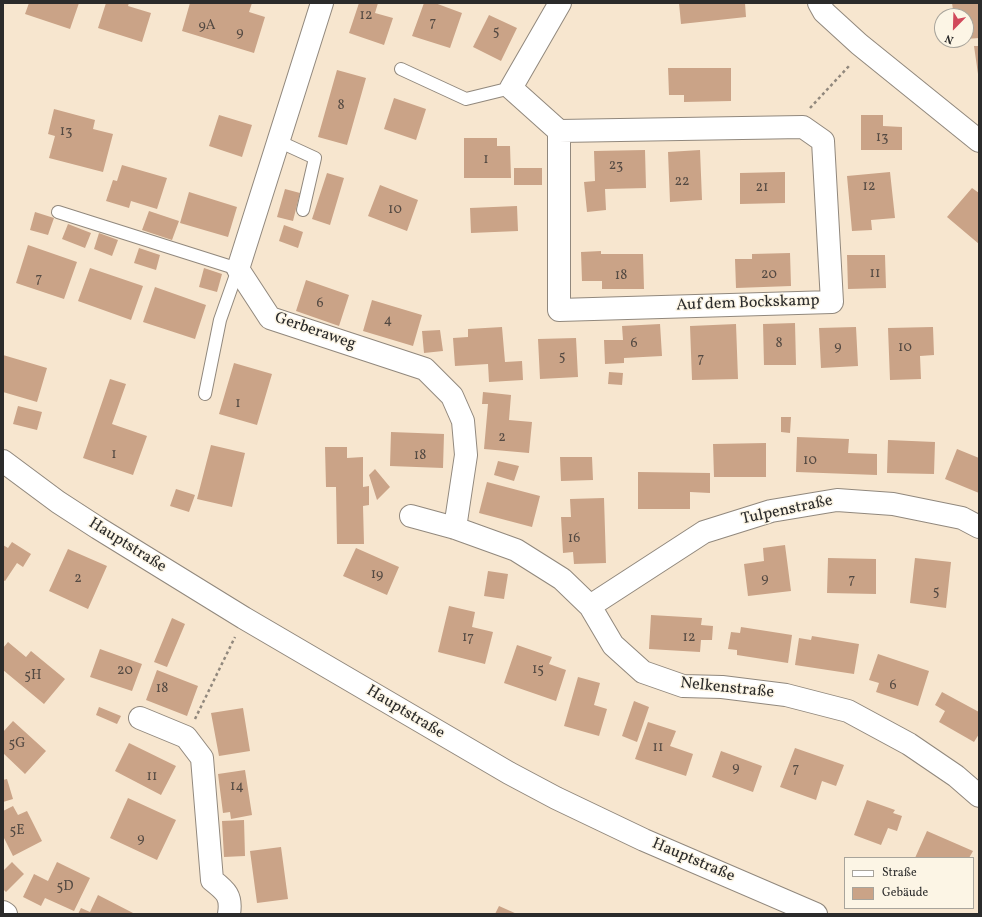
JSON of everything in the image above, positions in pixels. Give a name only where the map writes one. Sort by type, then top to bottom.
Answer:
[{"type":"street","points":[[238,269],[322,3]]},
{"type":"street","points":[[560,3],[512,88],[559,131],[803,127]]},
{"type":"street","points":[[820,3],[824,12],[865,48],[979,141]]},
{"type":"street","name":"Auf dem Bockskamp","points":[[559,131],[559,310],[832,302],[823,141],[803,127]]},
{"type":"street","name":"Gerberaweg","points":[[238,269],[270,318],[425,369],[452,396],[463,421],[466,456],[455,528]]},
{"type":"street","name":"Hauptstraße","points":[[9,466],[58,502],[98,528],[244,618],[452,741],[556,798],[644,840],[816,914]]},
{"type":"street","name":"Tulpenstraße","points":[[590,606],[704,532],[771,511],[837,500],[893,504],[962,518],[979,527]]},
{"type":"street","name":"Nelkenstraße","points":[[411,516],[455,528],[516,550],[562,579],[590,606],[613,645],[643,672],[683,686],[722,687],[786,695],[848,711],[909,744],[956,776],[979,796]]},
{"type":"street","points":[[140,718],[186,737],[202,758],[212,880],[223,889],[231,902],[229,914]]},
{"type":"lane","points":[[401,69],[466,99],[512,88]]},
{"type":"lane","points":[[278,141],[315,158],[303,210]]},
{"type":"lane","points":[[58,212],[238,269],[220,320],[205,394]]},
{"type":"path","points":[[803,127],[807,112],[865,48]]},
{"type":"path","points":[[186,737],[244,618]]},
{"type":"building","points":[[29,3],[79,3],[70,29],[25,14]]},
{"type":"building","points":[[106,3],[129,3],[128,6],[151,13],[142,42],[98,28]]},
{"type":"building","points":[[190,3],[252,3],[249,12],[265,17],[254,53],[182,31]]},
{"type":"building","points":[[359,3],[378,3],[375,13],[393,18],[384,45],[349,33]]},
{"type":"building","points":[[424,3],[435,3],[462,13],[450,48],[412,36]]},
{"type":"building","points":[[679,3],[745,3],[746,17],[681,24]]},
{"type":"building","points":[[952,3],[979,3],[979,38],[974,38],[974,8],[953,8]]},
{"type":"building","points":[[489,15],[517,28],[501,61],[473,47]]},
{"type":"building","points":[[974,46],[979,46],[978,74]]},
{"type":"building","points":[[668,68],[731,68],[731,101],[684,102],[684,95],[669,95]]},
{"type":"building","points":[[337,70],[366,78],[347,145],[318,137]]},
{"type":"building","points":[[394,98],[426,109],[416,140],[384,129]]},
{"type":"building","points":[[54,109],[95,120],[93,129],[113,134],[103,172],[49,158],[55,136],[48,134]]},
{"type":"building","points":[[219,115],[252,125],[242,157],[209,146]]},
{"type":"building","points":[[861,115],[883,115],[883,126],[902,127],[902,150],[861,150]]},
{"type":"building","points":[[464,138],[497,138],[497,146],[510,146],[511,178],[464,178]]},
{"type":"building","points":[[645,150],[646,188],[605,189],[606,210],[587,212],[584,182],[595,181],[594,151]]},
{"type":"building","points":[[700,150],[702,200],[670,202],[668,152]]},
{"type":"building","points":[[122,165],[167,178],[157,209],[131,201],[129,208],[106,201],[113,180],[117,181]]},
{"type":"building","points":[[514,168],[542,168],[542,185],[514,185]]},
{"type":"building","points":[[785,172],[785,203],[740,204],[740,173]]},
{"type":"building","points":[[890,172],[895,218],[871,220],[872,230],[852,231],[847,176]]},
{"type":"building","points":[[327,173],[344,178],[330,225],[312,219]]},
{"type":"building","points":[[380,185],[418,200],[407,231],[368,216]]},
{"type":"building","points":[[972,188],[979,193],[979,244],[947,217]]},
{"type":"building","points":[[285,189],[300,193],[293,221],[277,217]]},
{"type":"building","points":[[189,192],[237,207],[228,237],[180,223]]},
{"type":"building","points":[[517,206],[518,231],[471,233],[470,208]]},
{"type":"building","points":[[149,211],[179,221],[172,240],[142,230]]},
{"type":"building","points":[[35,212],[54,218],[48,235],[30,230]]},
{"type":"building","points":[[68,224],[91,233],[85,248],[62,239]]},
{"type":"building","points":[[284,225],[303,232],[298,248],[279,241]]},
{"type":"building","points":[[99,233],[118,240],[112,256],[94,249]]},
{"type":"building","points":[[28,245],[77,262],[64,299],[16,283]]},
{"type":"building","points":[[139,248],[160,255],[156,270],[134,263]]},
{"type":"building","points":[[601,251],[601,254],[643,254],[644,289],[602,289],[602,281],[582,281],[581,252]]},
{"type":"building","points":[[790,253],[791,286],[736,288],[735,259],[752,259],[752,254]]},
{"type":"building","points":[[847,255],[885,255],[886,288],[848,289]]},
{"type":"building","points":[[90,268],[143,286],[131,320],[78,301]]},
{"type":"building","points":[[204,268],[222,274],[217,292],[199,287]]},
{"type":"building","points":[[306,280],[349,295],[339,326],[296,311]]},
{"type":"building","points":[[155,287],[206,305],[195,339],[143,322]]},
{"type":"building","points":[[372,300],[422,315],[413,346],[363,331]]},
{"type":"building","points":[[795,323],[796,365],[764,365],[763,324]]},
{"type":"building","points":[[660,324],[662,356],[624,358],[624,363],[605,364],[604,340],[623,340],[622,326]]},
{"type":"building","points":[[736,324],[738,379],[692,380],[690,326]]},
{"type":"building","points":[[502,327],[505,362],[522,361],[523,380],[489,382],[488,364],[455,366],[453,338],[468,337],[468,329]]},
{"type":"building","points":[[856,327],[858,366],[821,368],[819,328]]},
{"type":"building","points":[[933,327],[934,355],[920,356],[921,379],[890,380],[888,328]]},
{"type":"building","points":[[440,330],[443,351],[424,353],[422,331]]},
{"type":"building","points":[[576,338],[578,377],[540,379],[538,339]]},
{"type":"building","points":[[3,355],[47,368],[37,402],[3,392]]},
{"type":"building","points":[[234,363],[272,374],[257,425],[219,414]]},
{"type":"building","points":[[609,372],[623,373],[622,385],[608,384]]},
{"type":"building","points":[[110,379],[126,384],[112,424],[147,436],[133,475],[83,458]]},
{"type":"building","points":[[483,392],[511,395],[509,420],[532,422],[529,453],[484,449],[488,404],[482,404]]},
{"type":"building","points":[[18,406],[42,412],[37,430],[13,424]]},
{"type":"building","points":[[781,417],[791,417],[790,433],[781,432]]},
{"type":"building","points":[[391,432],[444,434],[443,468],[390,466]]},
{"type":"building","points":[[797,437],[849,439],[848,453],[877,454],[877,475],[796,472]]},
{"type":"building","points":[[888,440],[935,442],[934,474],[887,473]]},
{"type":"building","points":[[766,443],[766,477],[714,477],[713,444]]},
{"type":"building","points":[[211,445],[245,453],[232,507],[197,499]]},
{"type":"building","points":[[325,447],[347,447],[347,458],[363,457],[363,487],[369,486],[369,505],[363,506],[364,544],[337,544],[336,487],[326,487]]},
{"type":"building","points":[[957,449],[979,458],[979,493],[945,479]]},
{"type":"building","points":[[560,457],[592,457],[593,480],[561,481]]},
{"type":"building","points":[[498,461],[519,466],[514,481],[494,475]]},
{"type":"building","points":[[375,469],[390,487],[377,500],[369,475]]},
{"type":"building","points":[[638,472],[710,473],[710,493],[690,492],[690,509],[638,509]]},
{"type":"building","points":[[487,482],[540,496],[532,527],[479,513]]},
{"type":"building","points":[[176,489],[195,495],[189,512],[170,506]]},
{"type":"building","points":[[604,498],[606,563],[574,564],[573,552],[563,553],[561,517],[571,517],[570,499]]},
{"type":"building","points":[[12,542],[31,554],[23,567],[17,563],[5,581],[3,580],[3,545],[8,548]]},
{"type":"building","points":[[785,545],[791,591],[748,596],[744,564],[764,561],[763,548]]},
{"type":"building","points":[[356,548],[399,567],[387,595],[343,576]]},
{"type":"building","points":[[68,549],[107,566],[88,609],[49,591]]},
{"type":"building","points":[[828,558],[876,559],[876,594],[827,593]]},
{"type":"building","points":[[915,558],[951,562],[946,608],[910,603]]},
{"type":"building","points":[[488,571],[508,574],[504,599],[484,596]]},
{"type":"building","points":[[449,606],[475,612],[472,627],[493,632],[485,664],[438,652]]},
{"type":"building","points":[[651,615],[702,618],[701,625],[713,626],[712,640],[701,640],[700,652],[649,649]]},
{"type":"building","points":[[172,618],[185,624],[167,667],[154,662]]},
{"type":"building","points":[[741,627],[792,635],[788,663],[737,655],[737,650],[728,649],[731,632],[740,633]]},
{"type":"building","points":[[812,636],[859,644],[854,674],[795,665],[799,638],[811,640]]},
{"type":"building","points":[[8,642],[26,657],[31,651],[65,679],[44,704],[3,670],[3,648]]},
{"type":"building","points":[[517,645],[552,657],[549,664],[566,670],[556,701],[504,683]]},
{"type":"building","points":[[100,649],[142,664],[132,691],[90,677]]},
{"type":"building","points":[[878,654],[929,671],[918,706],[876,692],[879,683],[869,680]]},
{"type":"building","points":[[157,670],[198,686],[187,716],[146,700]]},
{"type":"building","points":[[578,677],[600,683],[594,705],[607,709],[599,736],[564,726]]},
{"type":"building","points":[[942,692],[979,712],[979,734],[974,742],[939,722],[945,711],[935,705]]},
{"type":"building","points":[[634,701],[649,707],[637,742],[622,736]]},
{"type":"building","points":[[99,707],[121,716],[117,724],[96,715]]},
{"type":"building","points":[[243,708],[250,751],[219,756],[211,713]]},
{"type":"building","points":[[13,721],[46,751],[25,774],[3,753],[3,732]]},
{"type":"building","points":[[648,722],[676,731],[670,746],[693,754],[686,776],[635,759]]},
{"type":"building","points":[[129,743],[176,766],[161,795],[115,771]]},
{"type":"building","points":[[795,748],[844,765],[836,786],[822,781],[816,800],[780,787]]},
{"type":"building","points":[[721,751],[762,766],[753,792],[712,777]]},
{"type":"building","points":[[245,770],[252,815],[231,819],[230,812],[223,813],[218,774]]},
{"type":"building","points":[[7,779],[13,799],[3,802],[3,780]]},
{"type":"building","points":[[128,798],[176,820],[157,860],[110,838]]},
{"type":"building","points":[[867,800],[895,810],[893,813],[902,816],[897,831],[888,828],[881,845],[854,835]]},
{"type":"building","points":[[13,806],[18,815],[27,811],[42,841],[13,856],[3,836],[3,811]]},
{"type":"building","points":[[244,820],[245,856],[224,857],[222,821]]},
{"type":"building","points":[[927,831],[973,851],[970,857],[915,857]]},
{"type":"building","points":[[281,847],[288,899],[257,903],[250,851]]},
{"type":"building","points":[[12,862],[24,874],[6,892],[3,889],[3,871]]},
{"type":"building","points":[[57,862],[90,878],[74,911],[45,898],[41,906],[23,897],[34,874],[48,881]]},
{"type":"building","points":[[98,895],[135,914],[78,914],[81,908],[90,912]]},
{"type":"building","points":[[499,906],[517,914],[495,914]]}]
